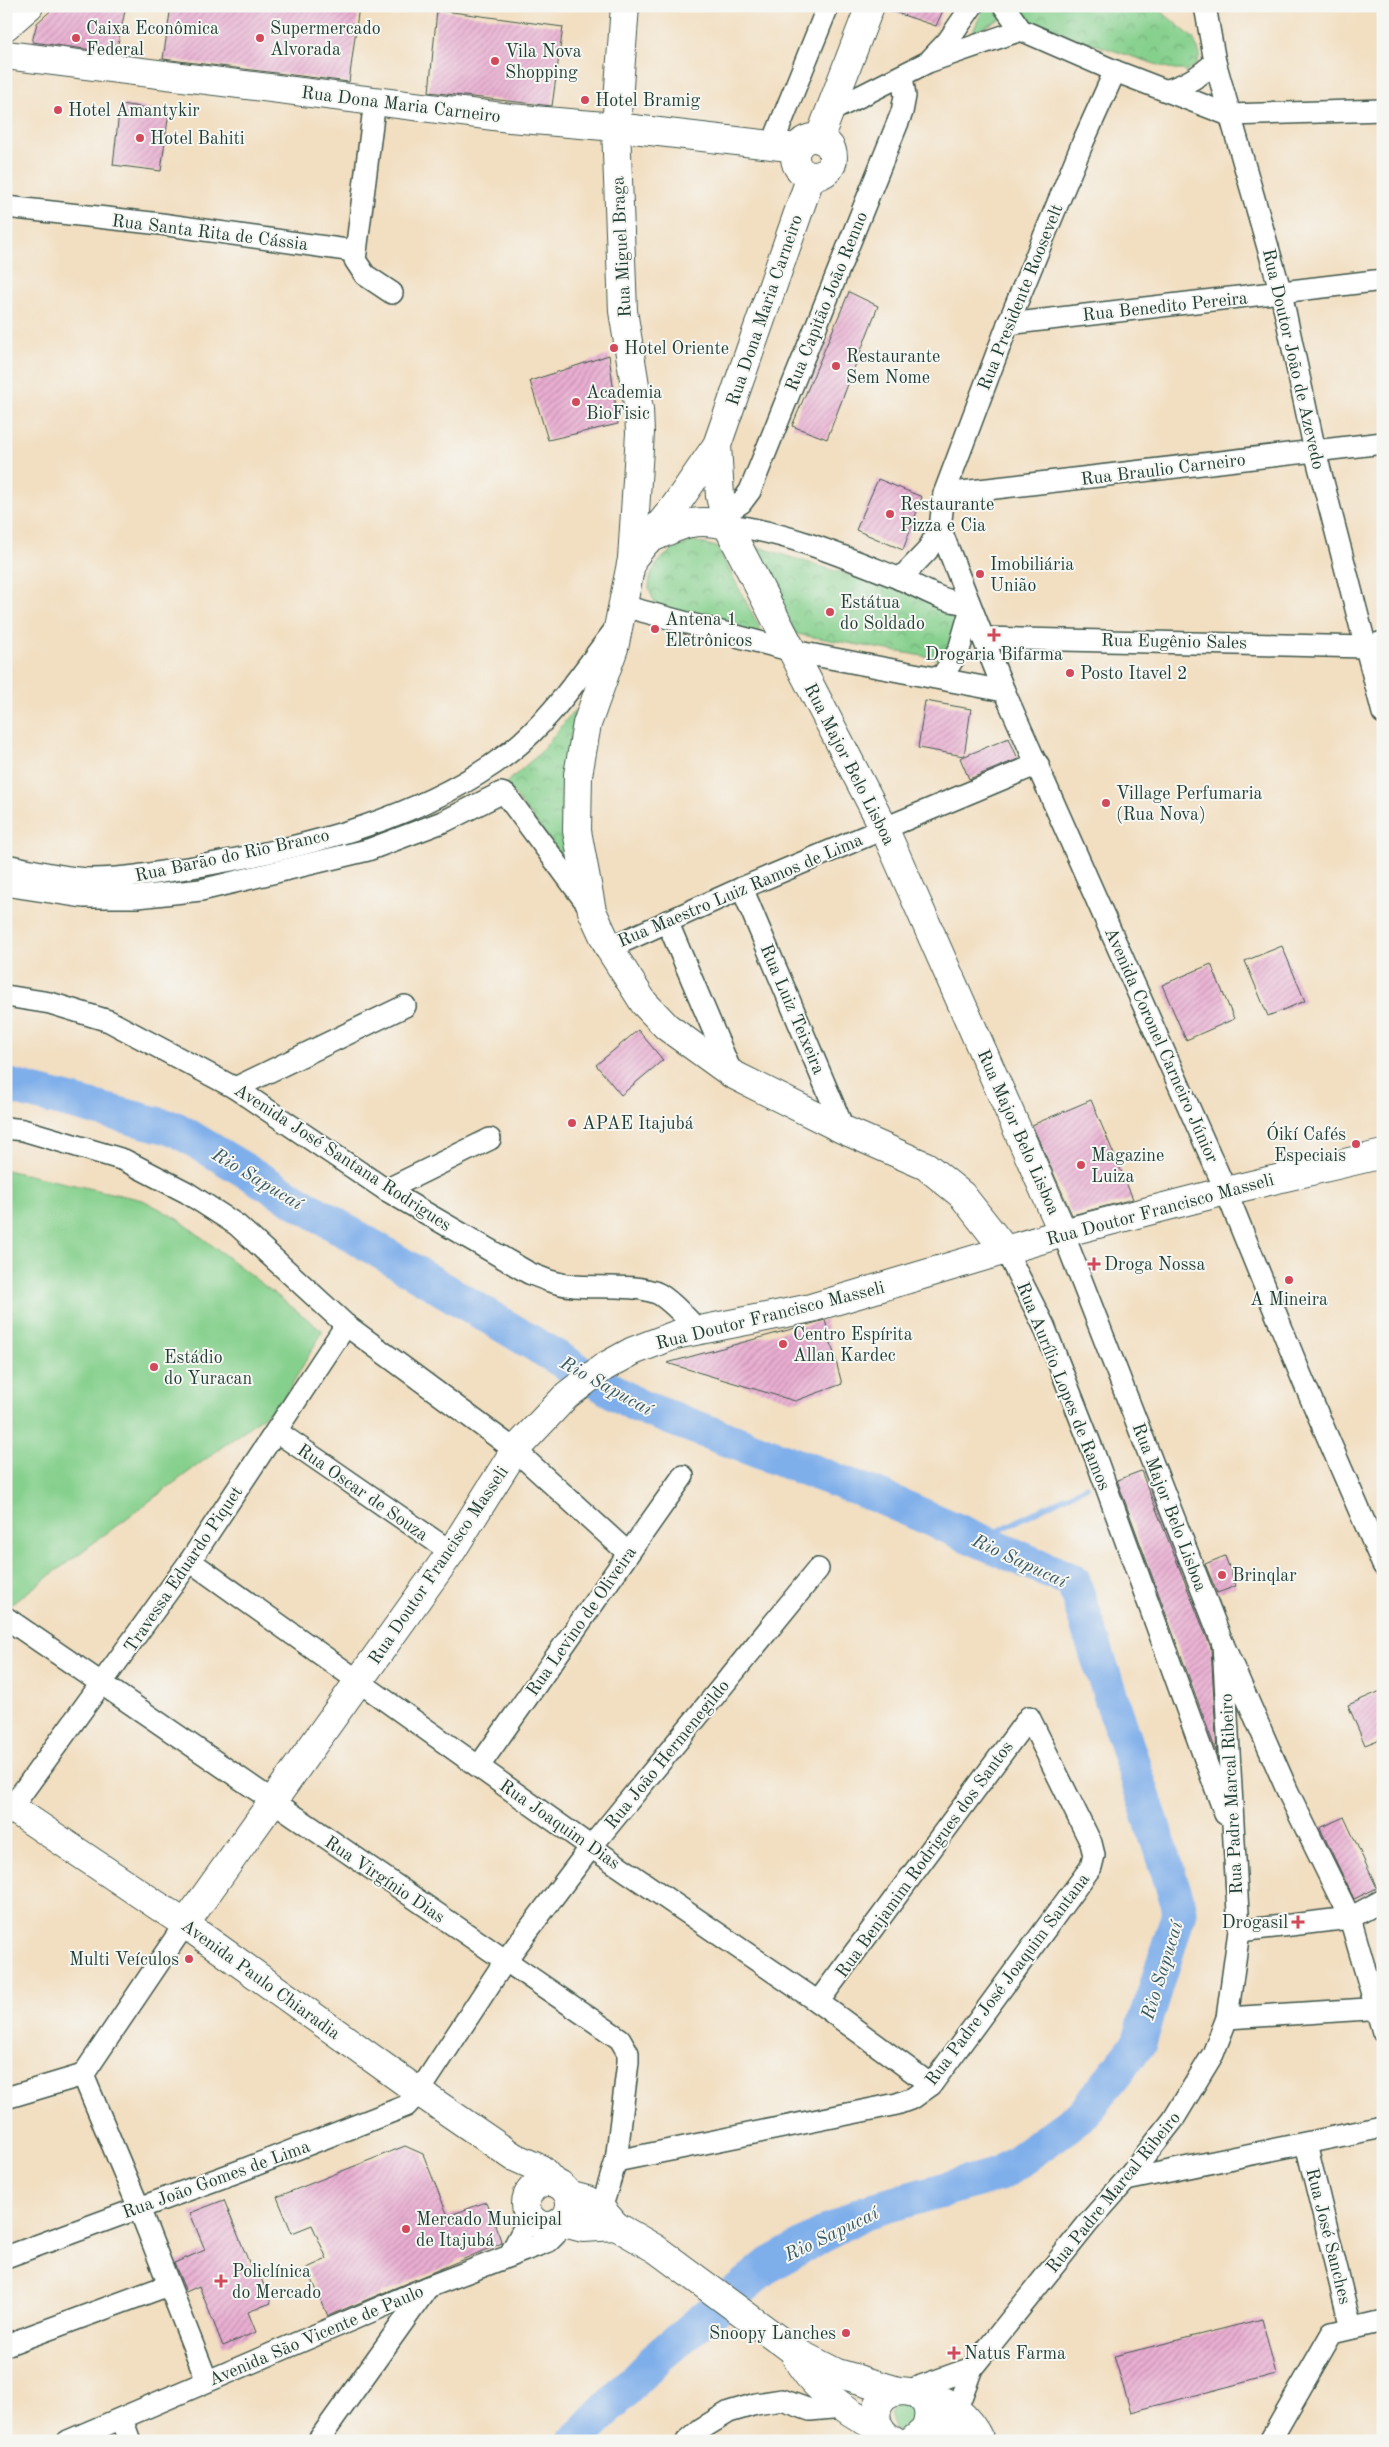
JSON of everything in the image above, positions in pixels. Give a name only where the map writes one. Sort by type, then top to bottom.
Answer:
[{"type":"main road","points":[[6,26],[29,6]]},
{"type":"main road","name":"Rua Miguel Braga","points":[[592,912],[577,831],[578,775],[587,724],[614,648],[640,550],[639,410],[623,311],[616,127],[625,6]]},
{"type":"main road","points":[[796,144],[829,112],[870,6]]},
{"type":"main road","name":"Rua Dona Maria Carneiro","points":[[6,55],[510,118],[829,146],[833,158],[829,169],[824,174],[811,176],[717,445],[675,506],[640,550]]},
{"type":"main road","name":"Rua Dona Maria Carneiro","points":[[717,445],[720,496],[726,519]]},
{"type":"main road","points":[[640,550],[689,523],[726,519]]},
{"type":"main road","name":"Rua Major Belo Lisboa","points":[[726,519],[884,828],[1063,1234]]},
{"type":"main road","name":"Rua Aurílio Lopes de Ramos","points":[[592,912],[609,948],[644,1004],[667,1027],[732,1074],[844,1130],[926,1166],[962,1195],[1006,1251]]},
{"type":"main road","name":"Rua Doutor Francisco Masseli","points":[[186,1924],[451,1552],[515,1450],[567,1395],[604,1368],[633,1351],[687,1333],[811,1308],[1063,1234],[1226,1191],[1383,1154]]},
{"type":"main road","name":"Avenida Paulo Chiaradia","points":[[8,1809],[186,1924],[419,2092],[514,2157],[541,2169],[560,2189],[587,2200],[792,2350]]},
{"type":"main road","points":[[514,2157],[529,2206],[542,2225],[558,2223],[583,2228],[608,2217]]},
{"type":"main road","points":[[529,2206],[538,2184],[560,2189],[570,2206],[567,2215],[558,2223]]},
{"type":"main road","points":[[792,2350],[810,2377],[843,2407],[913,2437]]},
{"type":"main road","points":[[792,2350],[838,2373],[909,2393],[936,2397],[956,2411],[972,2426],[980,2441]]},
{"type":"main road","points":[[909,2393],[928,2411],[928,2423],[913,2437],[877,2420],[881,2401],[889,2394],[909,2393]]},
{"type":"street","points":[[796,144],[828,6]]},
{"type":"street","points":[[928,62],[948,41],[972,6]]},
{"type":"street","points":[[1004,6],[1021,30],[1229,115],[1383,110]]},
{"type":"street","points":[[1193,6],[1210,28]]},
{"type":"street","name":"Rua Doutor João de Azevedo","points":[[1205,6],[1215,62],[1229,115],[1281,293],[1315,451],[1374,644],[1383,713]]},
{"type":"street","points":[[829,112],[928,62],[1021,30]]},
{"type":"street","points":[[1168,90],[1200,76],[1215,62]]},
{"type":"street","name":"Rua Presidente Roosevelt","points":[[940,528],[944,494],[1008,324],[1083,142],[1115,70]]},
{"type":"street","name":"Rua Capitão João Renno","points":[[726,519],[750,491],[902,112],[905,96],[902,76]]},
{"type":"street","points":[[375,100],[354,251],[355,260],[365,275],[392,293]]},
{"type":"street","name":"Rua Santa Rita de Cássia","points":[[6,207],[161,224],[354,251]]},
{"type":"street","name":"Rua Benedito Pereira","points":[[1008,324],[1383,280]]},
{"type":"street","name":"Rua Braulio Carneiro","points":[[944,494],[1383,443]]},
{"type":"street","points":[[726,519],[786,535],[900,578],[952,602],[970,606],[959,650],[942,678]]},
{"type":"street","points":[[900,578],[927,551],[940,528]]},
{"type":"street","name":"Avenida Coronel Carneiro Júnior","points":[[940,528],[1004,691],[1226,1191],[1302,1378],[1383,1565]]},
{"type":"street","points":[[622,615],[793,652],[942,678],[1004,691]]},
{"type":"street","name":"Rua Barão do Rio Branco","points":[[6,865],[90,879],[138,877],[309,843],[391,816],[463,784],[512,751],[556,706],[622,615]]},
{"type":"street","name":"Rua Eugênio Sales","points":[[983,638],[1374,644]]},
{"type":"street","name":"Rua Maestro Luiz Ramos de Lima","points":[[609,948],[742,888],[1038,764]]},
{"type":"street","name":"Rua Barão do Rio Branco","points":[[6,885],[84,897],[137,897],[201,890],[368,850],[445,821],[496,794],[506,795],[592,912]]},
{"type":"street","name":"Rua Luiz Teixeira","points":[[742,888],[844,1130]]},
{"type":"street","points":[[667,921],[732,1074]]},
{"type":"street","name":"Avenida José Santana Rodrigues","points":[[6,996],[50,1003],[108,1021],[235,1088],[386,1190],[536,1276],[549,1282],[571,1286],[644,1290],[657,1294],[670,1302],[687,1333]]},
{"type":"street","points":[[235,1088],[405,1006]]},
{"type":"street","points":[[6,1128],[23,1130],[124,1160],[186,1192],[237,1225],[346,1325],[515,1450],[628,1553]]},
{"type":"street","points":[[386,1190],[490,1139]]},
{"type":"street","name":"Rua Major Belo Lisboa","points":[[1063,1234],[1223,1644],[1288,1792],[1350,1918],[1379,2009],[1383,2032]]},
{"type":"street","name":"Rua Aurílio Lopes de Ramos","points":[[1006,1251],[1044,1326],[1095,1456],[1211,1769],[1232,1833]]},
{"type":"street","name":"Travessa Eduardo Piquet","points":[[8,1809],[102,1685],[190,1561],[346,1325]]},
{"type":"street","name":"Rua Oscar de Souza","points":[[276,1431],[451,1552]]},
{"type":"street","name":"Rua Levino de Oliveira","points":[[479,1766],[683,1476]]},
{"type":"street","name":"Rua Joaquim Dias","points":[[190,1561],[592,1847],[818,2002],[931,2085]]},
{"type":"street","name":"Rua João Hermenegildo","points":[[419,2092],[505,1961],[592,1847],[818,1569]]},
{"type":"street","name":"Rua Virgínio Dias","points":[[6,1618],[273,1803],[620,2039],[625,2045],[628,2062],[608,2217]]},
{"type":"street","name":"Rua Padre Marcal Ribeiro","points":[[913,2437],[956,2411],[972,2368],[1173,2120],[1213,2054],[1227,2018],[1239,1931],[1232,1833],[1223,1644]]},
{"type":"street","name":"Rua Benjamim Rodrigues dos Santos","points":[[818,2002],[1029,1717]]},
{"type":"street","name":"Rua Padre José Joaquim Santana","points":[[616,2161],[897,2104],[913,2098],[931,2085],[1091,1867],[1094,1856],[1091,1843],[1029,1717]]},
{"type":"street","points":[[1239,1931],[1350,1918],[1383,1900]]},
{"type":"street","points":[[6,2098],[83,2075],[186,1924]]},
{"type":"street","points":[[1227,2018],[1379,2009]]},
{"type":"street","points":[[83,2075],[139,2208],[207,2381]]},
{"type":"street","name":"Rua João Gomes de Lima","points":[[6,2256],[394,2112],[406,2106],[419,2092]]},
{"type":"street","points":[[1126,2180],[1383,2127]]},
{"type":"street","name":"Rua José Sanches","points":[[1306,2144],[1351,2328]]},
{"type":"street","points":[[509,2256],[529,2206]]},
{"type":"street","name":"Avenida São Vicente de Paulo","points":[[68,2441],[428,2287],[549,2241],[555,2235],[558,2223]]},
{"type":"street","points":[[6,2345],[169,2285]]},
{"type":"street","points":[[318,2441],[428,2287]]},
{"type":"street","points":[[1270,2441],[1332,2334],[1383,2321]]},
{"type":"street","points":[[909,2393],[972,2368]]},
{"type":"street","points":[[688,2441],[701,2429],[728,2412],[782,2400],[810,2377]]},
{"type":"street","points":[[782,2400],[810,2410],[843,2407]]},
{"type":"street","points":[[122,2419],[130,2441]]},
{"type":"green space","points":[[985,6],[996,6],[1004,17],[972,33]]},
{"type":"green space","points":[[1018,6],[1155,6],[1193,38],[1200,54],[1197,64],[1186,71],[1164,67],[1033,24],[1019,12]]},
{"type":"green space","points":[[694,541],[717,547],[764,636],[659,609],[649,589],[653,570],[670,552]]},
{"type":"green space","points":[[748,544],[955,608],[962,635],[946,660],[796,634]]},
{"type":"green space","points":[[575,709],[563,792],[573,871],[506,783],[540,753]]},
{"type":"green space","name":"Estádio do Yuracan","points":[[6,1170],[143,1200],[178,1219],[323,1331],[281,1403],[9,1606],[6,1603]]},
{"type":"green space","points":[[910,2404],[918,2417],[905,2432],[894,2429],[889,2414],[894,2405]]},
{"type":"building","name":"Caixa Econômica Federal","points":[[56,6],[126,6],[116,53],[32,42],[37,23]]},
{"type":"building","name":"Supermercado Alvorada","points":[[171,6],[359,6],[349,82],[163,59]]},
{"type":"building","points":[[885,6],[945,6],[936,26],[885,9]]},
{"type":"building","name":"Vila Nova Shopping","points":[[437,10],[563,27],[552,106],[429,92]]},
{"type":"building","name":"Hotel Bahiti","points":[[120,104],[169,111],[161,171],[113,165]]},
{"type":"building","name":"Restaurante Sem Nome","points":[[849,292],[878,306],[827,439],[792,426]]},
{"type":"building","name":"Academia BioFisic","points":[[609,355],[618,424],[548,440],[530,381]]},
{"type":"building","name":"Restaurante Pizza e Cia","points":[[878,479],[922,497],[903,550],[856,530]]},
{"type":"building","points":[[925,701],[971,709],[964,756],[918,748]]},
{"type":"building","points":[[1009,738],[1018,759],[969,779],[960,758]]},
{"type":"building","points":[[1282,946],[1305,1001],[1268,1016],[1245,961]]},
{"type":"building","points":[[1211,964],[1234,1019],[1186,1040],[1162,985]]},
{"type":"building","points":[[638,1030],[663,1060],[621,1095],[596,1065]]},
{"type":"building","name":"Magazine Luiza","points":[[1091,1100],[1133,1199],[1072,1215],[1032,1125]]},
{"type":"building","name":"Centro Espírita Allan Kardec","points":[[825,1320],[842,1384],[795,1401],[667,1363]]},
{"type":"building","points":[[1141,1471],[1211,1648],[1217,1754],[1117,1480]]},
{"type":"building","name":"Brinqlar","points":[[1225,1556],[1236,1586],[1217,1593],[1205,1564]]},
{"type":"building","points":[[1383,1690],[1383,1738],[1365,1745],[1348,1705]]},
{"type":"building","points":[[1344,1817],[1377,1888],[1354,1899],[1320,1828]]},
{"type":"building","name":"Mercado Municipal de Itajubá","points":[[405,2146],[423,2154],[448,2216],[486,2202],[502,2243],[328,2316],[307,2268],[327,2259],[312,2225],[292,2233],[277,2197]]},
{"type":"building","points":[[224,2200],[252,2270],[257,2268],[271,2303],[248,2312],[256,2332],[223,2346],[199,2286],[186,2292],[174,2263],[205,2250],[190,2213]]},
{"type":"building","points":[[1262,2319],[1276,2374],[1131,2412],[1114,2356]]},
{"type":"waterway","name":"Rio Sapucaí","points":[[6,1085],[176,1129],[636,1405],[880,1497],[1073,1581],[1180,1909],[1139,2043],[1082,2115],[1000,2174],[864,2212],[770,2264],[660,2355],[575,2441]]},
{"type":"waterway","points":[[980,1540],[1087,1486]]},
{"type":"place","name":"Caixa Econômica Federal","points":[[76,38]]},
{"type":"place","name":"Supermercado Alvorada","points":[[260,38]]},
{"type":"place","name":"Vila Nova Shopping","points":[[495,61]]},
{"type":"place","name":"Hotel Bramig","points":[[585,100]]},
{"type":"place","name":"Hotel Amantykir","points":[[58,110]]},
{"type":"place","name":"Hotel Bahiti","points":[[140,138]]},
{"type":"place","name":"Hotel Oriente","points":[[614,348]]},
{"type":"place","name":"Restaurante Sem Nome","points":[[836,366]]},
{"type":"place","name":"Academia BioFisic","points":[[576,402]]},
{"type":"place","name":"Restaurante Pizza e Cia","points":[[890,514]]},
{"type":"place","name":"Imobiliária União","points":[[980,574]]},
{"type":"place","name":"Estátua do Soldado","points":[[830,612]]},
{"type":"place","name":"Antena 1 Eletrônicos","points":[[655,629]]},
{"type":"place","name":"Drogaria Bifarma","points":[[994,635]]},
{"type":"place","name":"Posto Itavel 2","points":[[1070,673]]},
{"type":"place","name":"Village Perfumaria (Rua Nova)","points":[[1106,803]]},
{"type":"place","name":"APAE Itajubá","points":[[572,1123]]},
{"type":"place","name":"Óikí Cafés Especiais","points":[[1356,1144]]},
{"type":"place","name":"Magazine Luiza","points":[[1081,1165]]},
{"type":"place","name":"Droga Nossa","points":[[1094,1264]]},
{"type":"place","name":"A Mineira","points":[[1289,1280]]},
{"type":"place","name":"Centro Espírita Allan Kardec","points":[[783,1344]]},
{"type":"place","name":"Estádio do Yuracan","points":[[154,1367]]},
{"type":"place","name":"Brinqlar","points":[[1222,1575]]},
{"type":"place","name":"Drogasil","points":[[1298,1922]]},
{"type":"place","name":"Multi Veículos","points":[[189,1959]]},
{"type":"place","name":"Mercado Municipal de Itajubá","points":[[406,2229]]},
{"type":"place","name":"Policlínica do Mercado","points":[[221,2281]]},
{"type":"place","name":"Snoopy Lanches","points":[[846,2333]]},
{"type":"place","name":"Natus Farma","points":[[954,2353]]}]
